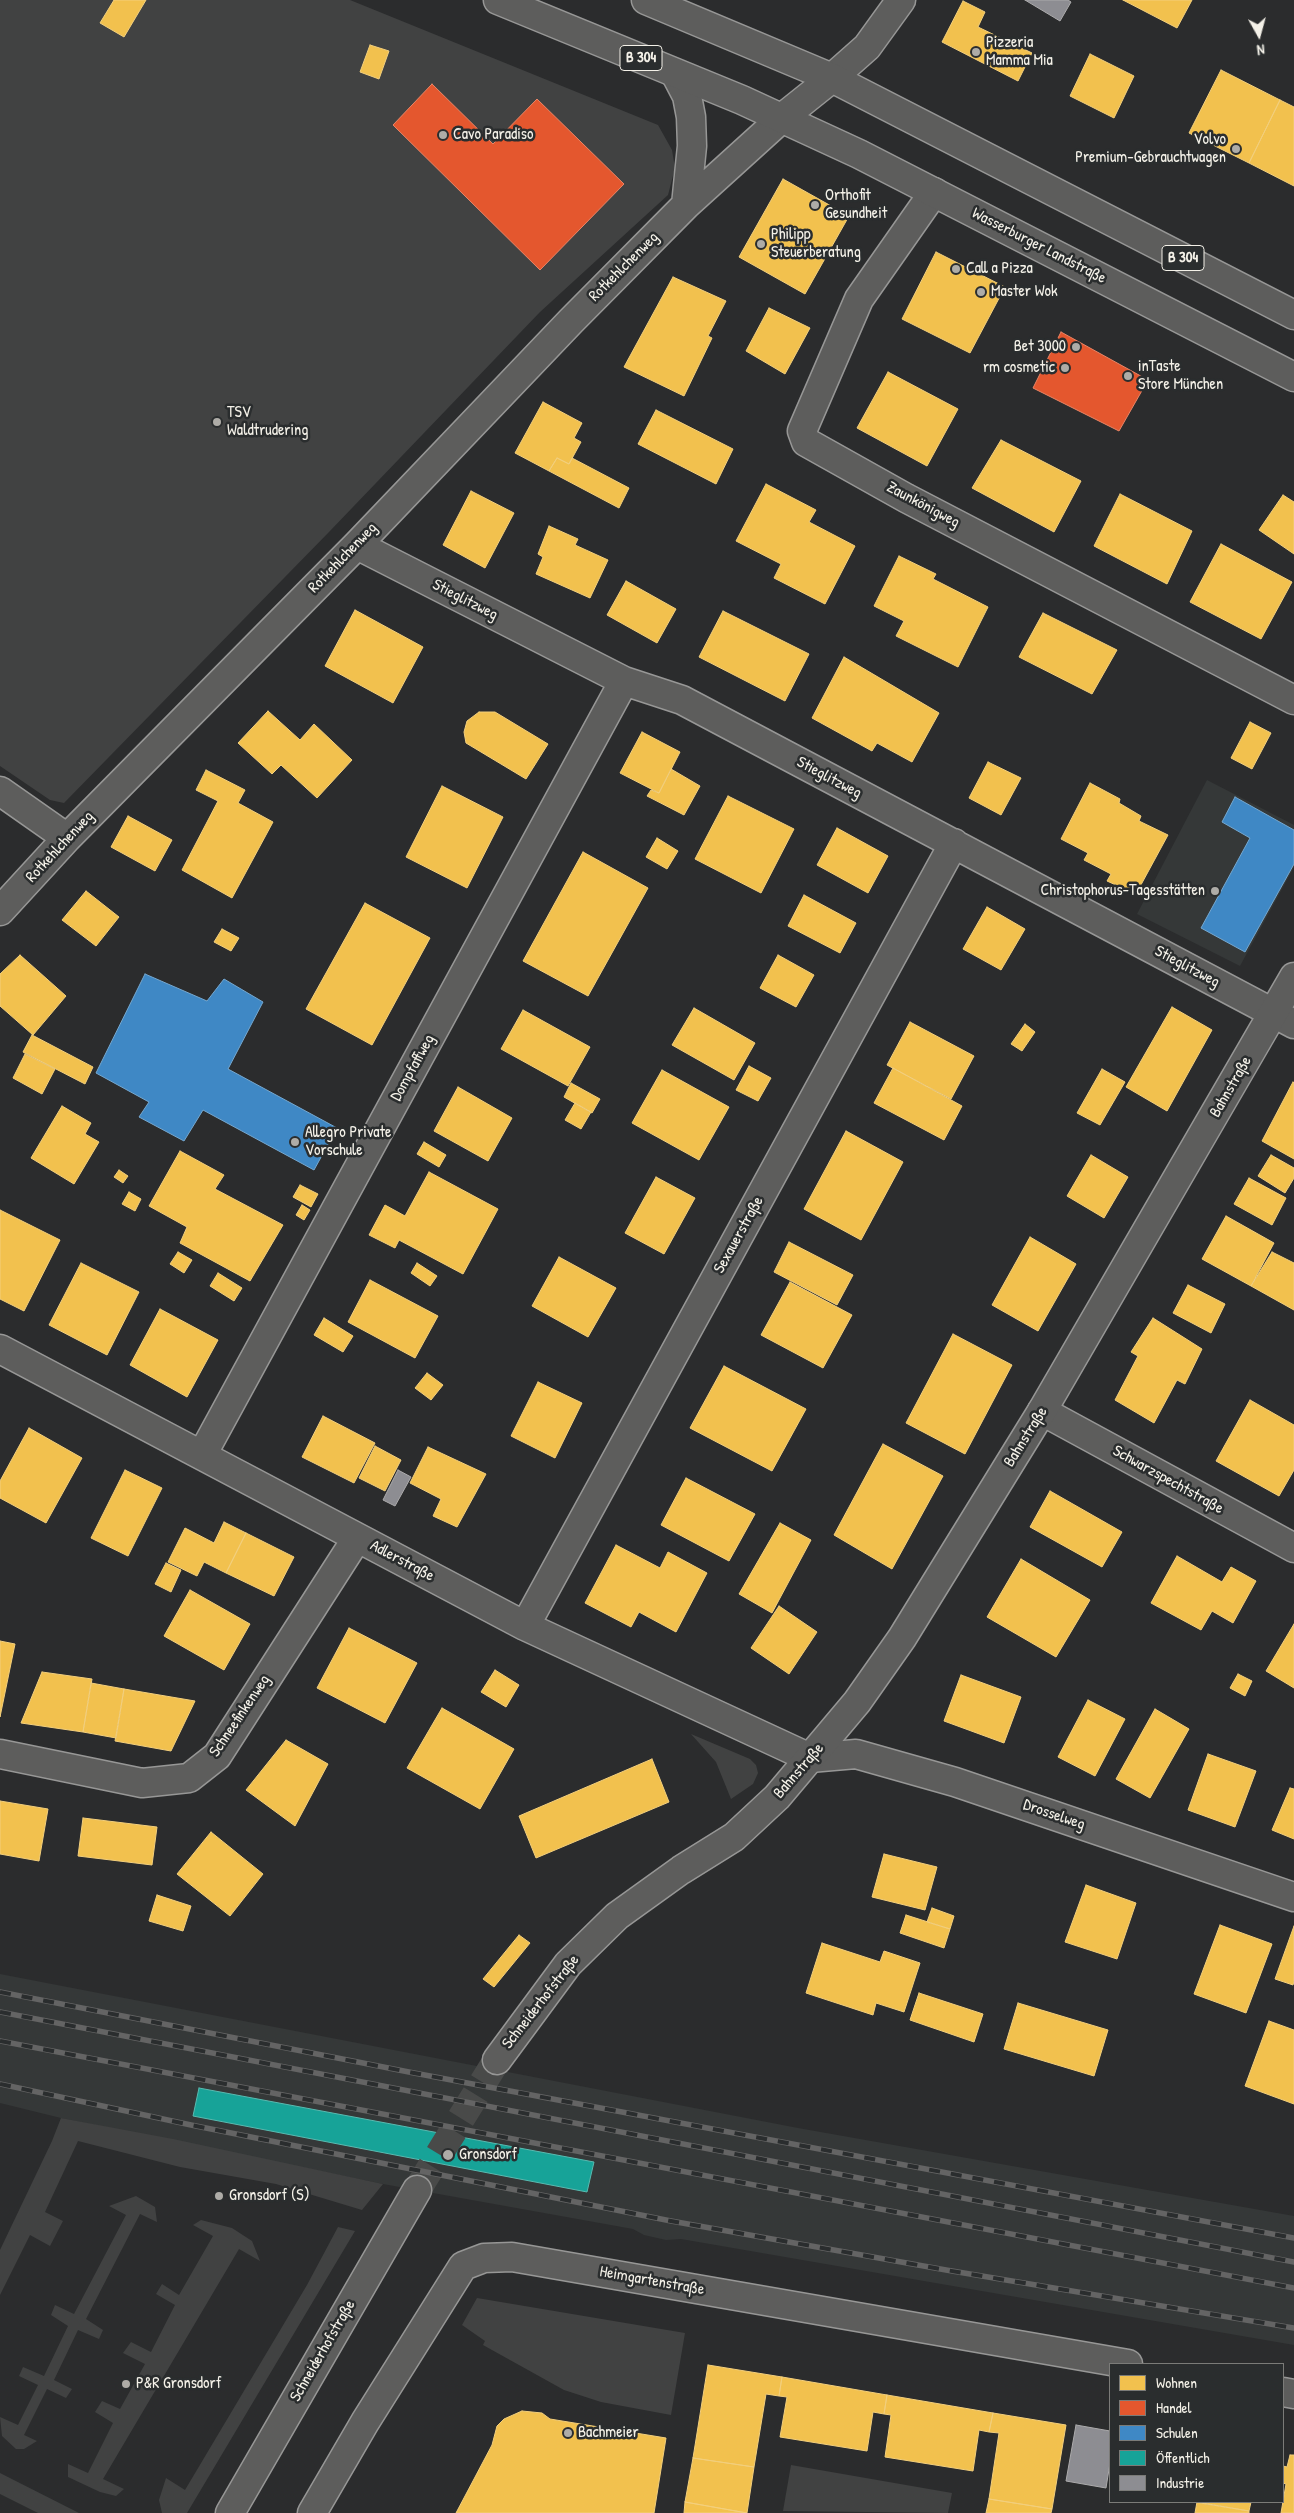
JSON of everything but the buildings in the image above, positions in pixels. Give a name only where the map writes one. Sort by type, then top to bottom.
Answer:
[{"type":"street","name":"Wasserburger Landstraße","points":[[498,0],[782,118],[934,192],[1294,377]]},
{"type":"street","name":"B 304","points":[[646,0],[832,78],[1294,315]]},
{"type":"street","points":[[782,118],[867,47],[901,0]]},
{"type":"street","points":[[675,72],[687,96],[691,117],[692,146],[686,205]]},
{"type":"street","name":"Rotkehlchenweg","points":[[0,911],[68,838],[357,545],[571,321],[686,205],[782,118]]},
{"type":"street","name":"Zaunkönigweg","points":[[934,192],[859,299],[802,431],[806,442],[906,498],[1294,700]]},
{"type":"street","name":"Stieglitzweg","points":[[357,545],[624,681],[682,700],[1284,1019]]},
{"type":"street","name":"Dompfaffweg","points":[[202,1455],[624,681]]},
{"type":"street","points":[[0,791],[68,838]]},
{"type":"street","name":"Sexauerstraße","points":[[525,1626],[954,843]]},
{"type":"street","name":"Bahnstraße","points":[[705,1855],[741,1830],[777,1797],[857,1702],[902,1638],[1284,1019],[1294,977]]},
{"type":"street","name":"Adlerstraße","points":[[0,1349],[525,1626],[810,1758]]},
{"type":"street","name":"Schwarzspechtstraße","points":[[1042,1411],[1294,1548]]},
{"type":"street","name":"Schneefinkenweg","points":[[0,1754],[142,1783],[190,1778],[217,1756],[357,1538]]},
{"type":"street","name":"Drosselweg","points":[[810,1758],[856,1754],[955,1782],[1294,1897]]},
{"type":"street","name":"Schneiderhofstraße","points":[[498,2060],[523,2023],[575,1957],[617,1916],[705,1855]]},
{"type":"street","name":"Schneiderhofstraße","points":[[230,2513],[418,2190]]},
{"type":"street","name":"Heimgartenstraße","points":[[312,2513],[365,2422],[463,2266],[484,2258],[512,2257],[1122,2363]]},
{"type":"shaded area","name":"TSV Waldtrudering","points":[[0,0],[350,0],[658,125],[672,150],[675,168],[668,195],[540,312],[329,532],[64,803],[50,800],[0,766]]},
{"type":"shaded area","name":"Christophorus-Tagesstätten","points":[[1207,780],[1294,825],[1294,867],[1240,966],[1137,914]]},
{"type":"shaded area","points":[[691,1734],[750,1759],[756,1765],[758,1773],[753,1784],[731,1799],[716,1762]]},
{"type":"shaded area","points":[[0,1974],[798,2128],[1294,2216],[1294,2345],[681,2239],[666,2240],[644,2235],[633,2229],[383,2184],[61,2118],[0,2103]]},
{"type":"shaded area","points":[[61,2118],[173,2139],[383,2184],[362,2210],[276,2184],[180,2167],[78,2141],[45,2212],[63,2221],[50,2246],[30,2235],[0,2295],[0,2250]]},
{"type":"shaded area","points":[[136,2196],[155,2207],[157,2222],[140,2214],[86,2319],[103,2330],[99,2339],[78,2330],[54,2380],[72,2389],[66,2398],[47,2389],[24,2435],[37,2441],[24,2449],[16,2449],[2,2436],[0,2417],[18,2425],[38,2385],[19,2376],[23,2367],[44,2376],[68,2326],[51,2315],[55,2305],[74,2314],[126,2215],[109,2206]]},
{"type":"shaded area","points":[[201,2220],[232,2228],[252,2241],[260,2261],[239,2249],[103,2479],[124,2489],[116,2496],[100,2492],[68,2477],[68,2464],[88,2473],[113,2423],[95,2412],[102,2401],[120,2409],[145,2364],[123,2353],[131,2342],[151,2352],[175,2305],[156,2294],[162,2284],[179,2295],[213,2236],[193,2225]]},
{"type":"shaded area","points":[[338,2227],[355,2231],[187,2513],[162,2513],[159,2500],[166,2478],[185,2490],[307,2285]]},
{"type":"shaded area","points":[[477,2298],[685,2333],[671,2415],[601,2402],[564,2390],[483,2345],[485,2341],[462,2325]]},
{"type":"shaded area","points":[[791,2465],[952,2493],[948,2513],[783,2511]]},
{"type":"shaded area","points":[[0,2473],[79,2513],[38,2513],[0,2494]]},
{"type":"tunnel","points":[[417,2190],[497,2060]]},
{"type":"railway","points":[[0,1992],[414,2073],[1294,2238]]},
{"type":"railway","points":[[0,2012],[1294,2262]]},
{"type":"railway","points":[[0,2041],[1294,2288]]},
{"type":"railway","points":[[0,2084],[191,2125],[671,2221],[946,2270],[1294,2328]]},
{"type":"place","name":"Pizzeria Mamma Mia","points":[[976,52]]},
{"type":"place","name":"Cavo Paradiso","points":[[443,135]]},
{"type":"place","name":"Volvo Premium-Gebrauchtwagen","points":[[1236,149]]},
{"type":"place","name":"Orthofit Gesundheit","points":[[815,205]]},
{"type":"place","name":"Philipp Steuerberatung","points":[[761,244]]},
{"type":"place","name":"Call a Pizza","points":[[956,269]]},
{"type":"place","name":"Master Wok","points":[[981,292]]},
{"type":"place","name":"Bet 3000","points":[[1076,347]]},
{"type":"place","name":"rm cosmetic","points":[[1065,368]]},
{"type":"place","name":"inTaste Store München","points":[[1128,376]]},
{"type":"place","name":"TSV Waldtrudering","points":[[217,422]]},
{"type":"place","name":"Christophorus-Tagesstätten","points":[[1215,891]]},
{"type":"place","name":"Allegro Private Vorschule","points":[[295,1142]]},
{"type":"place","name":"Gronsdorf","points":[[448,2155]]},
{"type":"place","name":"Gronsdorf (S)","points":[[219,2196]]},
{"type":"place","name":"P&R Gronsdorf","points":[[126,2384]]},
{"type":"place","name":"Bachmeier","points":[[568,2433]]}]
